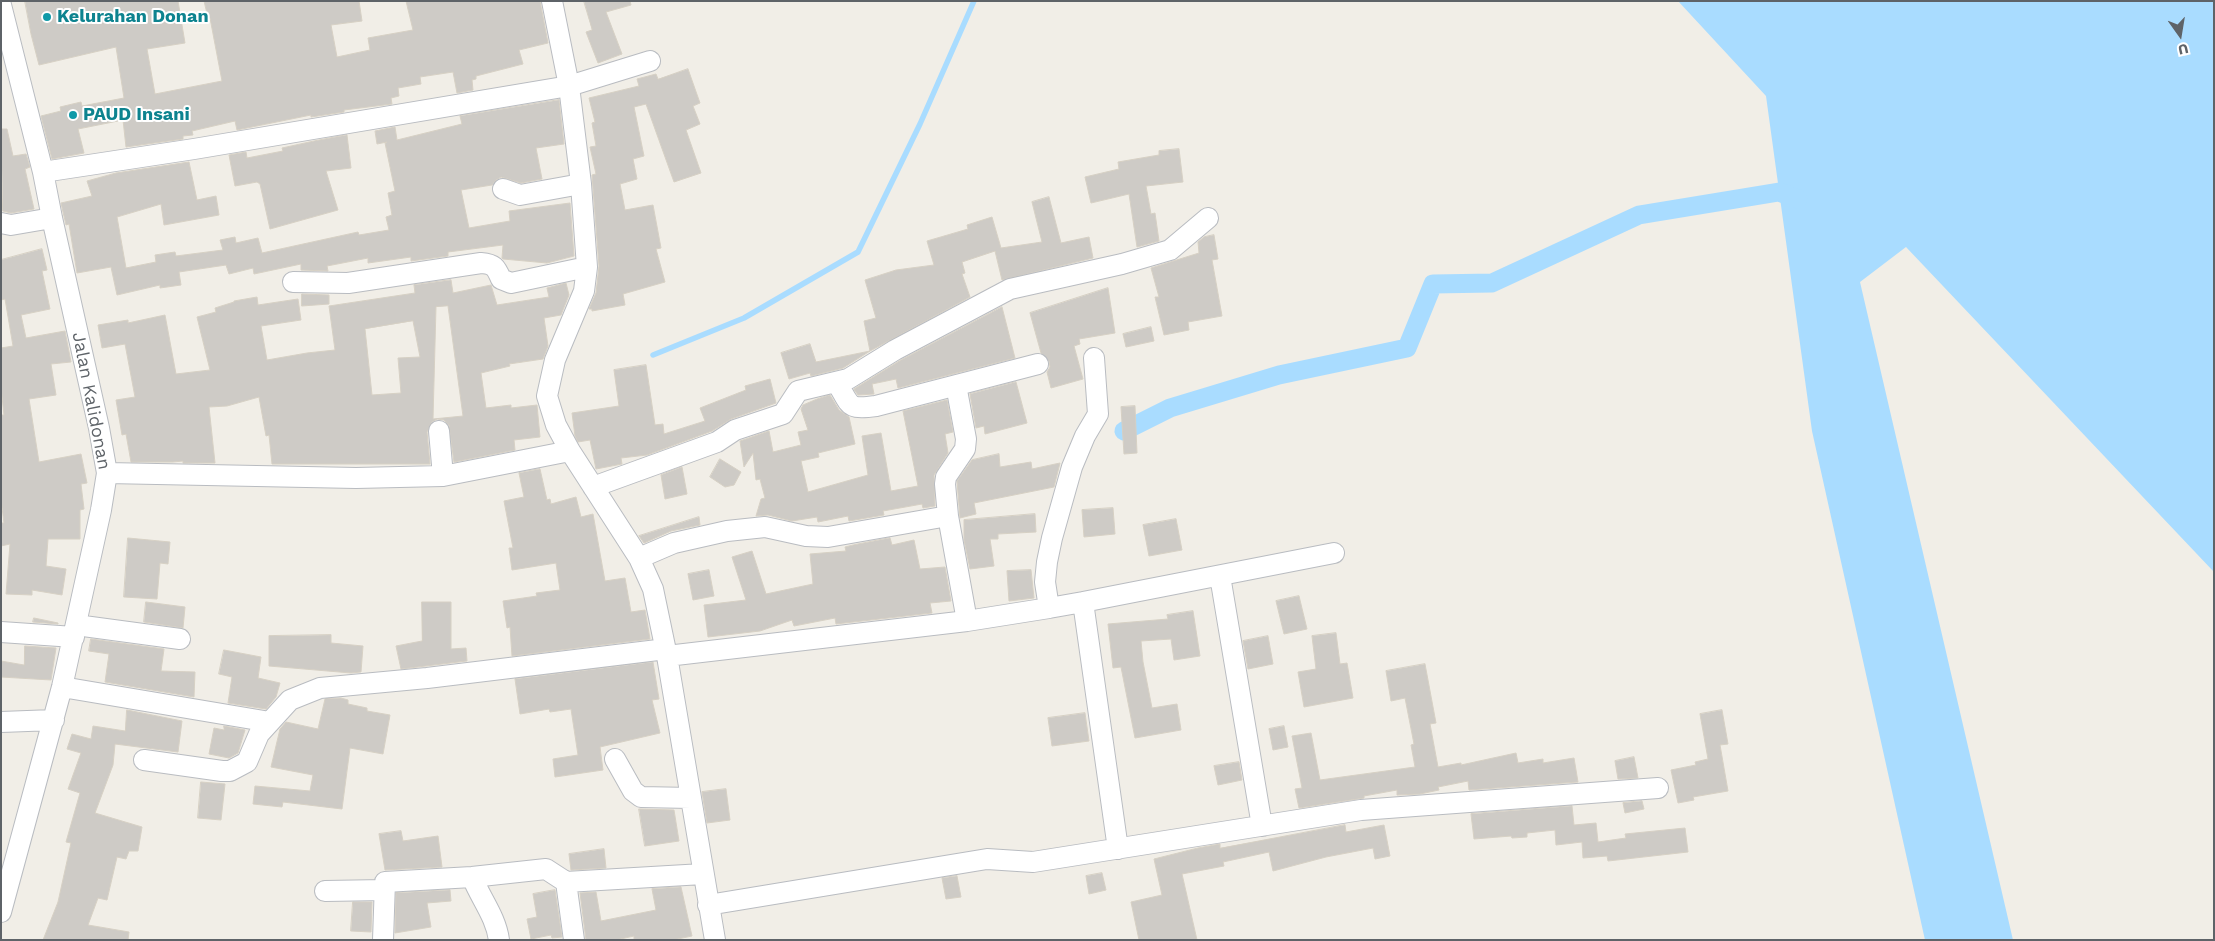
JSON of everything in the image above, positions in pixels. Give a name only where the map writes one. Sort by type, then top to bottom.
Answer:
[{"type":"street","points":[[552,1],[569,86],[581,184],[587,267],[584,292],[555,360],[547,396],[556,425],[570,451],[639,558],[653,589],[667,653],[715,940]]},
{"type":"street","name":"Jalan Kalidonan","points":[[1,5],[43,172],[100,428],[107,473],[101,510],[62,687],[1,912]]},
{"type":"street","points":[[43,172],[194,149],[569,86],[650,61]]},
{"type":"street","points":[[503,189],[520,195],[581,184]]},
{"type":"street","points":[[1,223],[10,225],[52,218]]},
{"type":"street","points":[[593,487],[717,442],[743,427],[783,414],[798,391],[837,382],[860,373],[895,350],[1010,289],[1122,264],[1170,250],[1208,218]]},
{"type":"street","points":[[293,282],[348,282],[481,263],[491,264],[496,267],[501,279],[511,283],[587,267]]},
{"type":"street","points":[[1049,608],[1045,582],[1052,538],[1072,467],[1085,436],[1098,414],[1094,358]]},
{"type":"street","points":[[837,382],[850,405],[857,408],[876,406],[1038,364]]},
{"type":"street","points":[[956,385],[966,439],[965,449],[946,477],[948,516],[967,621]]},
{"type":"street","points":[[439,431],[443,476]]},
{"type":"street","points":[[107,473],[356,478],[443,476],[570,451]]},
{"type":"street","points":[[639,558],[674,544],[727,531],[765,527],[806,536],[828,537],[948,516]]},
{"type":"street","points":[[144,760],[222,771],[230,770],[247,762],[259,734],[290,700],[320,688],[967,621],[1083,602],[1334,553]]},
{"type":"street","points":[[1220,576],[1262,826]]},
{"type":"street","points":[[1083,602],[1118,849]]},
{"type":"street","points":[[1,632],[75,631],[180,639]]},
{"type":"street","points":[[62,687],[270,722]]},
{"type":"street","points":[[1,722],[54,720]]},
{"type":"street","points":[[615,759],[633,791],[641,797],[691,798]]},
{"type":"street","points":[[708,905],[987,859],[1034,862],[1361,810],[1658,788]]},
{"type":"street","points":[[383,940],[385,882],[472,877],[546,869],[566,882],[703,874]]},
{"type":"street","points":[[472,877],[497,926],[499,940]]},
{"type":"street","points":[[566,882],[574,940]]},
{"type":"street","points":[[325,892],[384,890]]},
{"type":"water","points":[[1678,1],[2214,1],[2214,572],[1906,247],[1860,282],[2013,940],[1925,940],[1812,431],[1766,96]]},
{"type":"building","points":[[25,1],[178,1],[185,43],[147,49],[155,94],[222,81],[210,18],[208,18],[204,1],[359,1],[362,21],[331,25],[337,57],[370,50],[368,38],[413,30],[406,1],[540,1],[548,43],[519,50],[523,64],[476,76],[476,79],[472,80],[473,90],[457,93],[453,72],[420,77],[421,84],[398,88],[399,96],[391,98],[392,104],[344,110],[344,112],[311,117],[311,115],[237,130],[235,121],[192,131],[193,135],[183,136],[183,139],[126,147],[123,120],[78,129],[84,153],[52,159],[41,116],[61,111],[60,107],[81,102],[82,106],[124,98],[116,47],[39,65]]},
{"type":"building","points":[[584,1],[630,1],[631,5],[606,12],[622,54],[598,63],[586,32],[592,30]]},
{"type":"building","points":[[688,69],[700,103],[693,106],[700,124],[686,130],[701,173],[674,182],[646,104],[634,107],[644,156],[633,159],[637,179],[620,184],[625,210],[653,205],[661,248],[656,249],[665,282],[623,294],[625,305],[592,311],[592,309],[589,309],[596,293],[599,266],[592,175],[596,174],[590,147],[596,146],[592,123],[595,122],[589,98],[639,86],[637,79],[656,74],[658,79]]},
{"type":"building","points":[[559,100],[564,144],[536,148],[542,179],[521,183],[501,177],[492,185],[461,190],[469,228],[510,221],[509,211],[570,203],[574,256],[547,263],[503,259],[503,245],[448,252],[448,256],[411,261],[411,257],[368,263],[368,258],[327,266],[328,271],[301,270],[301,264],[254,274],[253,268],[229,274],[226,265],[179,272],[181,285],[160,288],[160,285],[117,295],[111,267],[77,273],[69,224],[66,225],[61,203],[92,196],[87,181],[116,173],[189,162],[197,200],[216,196],[219,215],[164,225],[161,204],[117,217],[126,268],[156,262],[155,255],[175,252],[176,256],[223,250],[220,240],[235,237],[236,243],[258,238],[262,253],[358,232],[359,235],[389,230],[386,217],[392,215],[388,193],[395,191],[385,143],[387,142],[377,144],[375,131],[395,127],[397,140],[462,124],[460,116]]},
{"type":"building","points":[[1,129],[7,129],[13,156],[26,154],[30,167],[25,169],[34,209],[11,213],[3,211]]},
{"type":"building","points":[[347,135],[351,168],[326,171],[338,210],[270,229],[260,184],[257,182],[235,186],[229,155],[246,152],[247,158],[283,151],[282,148]]},
{"type":"building","points":[[1179,149],[1183,182],[1146,186],[1151,214],[1155,213],[1159,241],[1137,247],[1129,194],[1091,203],[1085,177],[1119,169],[1118,162],[1159,155],[1159,151]]},
{"type":"building","points":[[1049,197],[1061,243],[1089,237],[1093,258],[1002,280],[995,251],[962,262],[965,273],[962,274],[970,297],[870,351],[864,321],[876,318],[865,280],[896,270],[934,265],[927,241],[968,229],[967,225],[992,217],[1001,248],[1042,242],[1032,202]]},
{"type":"building","points":[[1214,235],[1218,259],[1212,260],[1222,316],[1188,322],[1189,330],[1164,335],[1155,297],[1159,297],[1151,268],[1199,253],[1198,242],[1204,237]]},
{"type":"building","points":[[42,249],[47,270],[42,271],[50,309],[21,315],[26,338],[65,331],[71,362],[51,364],[56,395],[29,399],[39,462],[81,454],[87,483],[81,484],[84,509],[80,510],[80,539],[48,539],[46,566],[66,569],[62,595],[32,590],[32,595],[6,594],[10,544],[1,546],[1,523],[4,523],[1,500],[1,415],[4,415],[1,388],[1,348],[13,346],[5,299],[1,300],[1,260]]},
{"type":"building","points":[[451,280],[453,293],[491,285],[497,305],[549,297],[547,288],[566,283],[569,295],[561,315],[544,318],[548,346],[543,359],[509,364],[510,366],[481,373],[486,408],[511,405],[511,408],[537,405],[540,437],[514,440],[515,450],[454,462],[449,425],[444,420],[437,419],[432,422],[427,432],[430,464],[272,464],[269,435],[266,436],[259,397],[227,406],[209,407],[215,463],[183,463],[183,461],[131,462],[126,434],[122,435],[116,400],[135,397],[125,344],[102,348],[98,325],[128,320],[128,323],[165,315],[176,374],[210,370],[197,317],[216,312],[215,308],[234,301],[257,297],[258,305],[298,299],[301,320],[261,326],[267,360],[335,350],[329,306],[415,293],[414,285]],"holes":[[[448,306],[463,416],[433,419],[436,307]],[[413,321],[420,357],[398,358],[401,393],[372,395],[365,329]]]},
{"type":"building","points":[[1108,288],[1115,333],[1079,339],[1080,344],[1074,346],[1083,379],[1051,388],[1047,372],[1050,367],[1049,361],[1041,353],[1030,313]]},
{"type":"building","points":[[302,294],[329,295],[329,304],[302,306]]},
{"type":"building","points":[[1002,307],[1015,358],[898,388],[896,379],[872,384],[874,394],[858,395],[855,391],[854,389],[901,360]]},
{"type":"building","points":[[1151,327],[1154,341],[1126,347],[1123,334]]},
{"type":"building","points":[[810,344],[816,362],[870,351],[843,368],[811,376],[810,373],[789,379],[781,353]]},
{"type":"building","points":[[646,365],[655,425],[663,424],[664,434],[705,421],[700,408],[746,390],[745,386],[770,379],[776,403],[731,419],[712,431],[647,455],[621,458],[622,464],[596,469],[590,440],[578,442],[575,436],[572,413],[619,406],[614,370]]},
{"type":"building","points":[[1016,382],[1027,423],[985,434],[984,426],[976,428],[970,394]]},
{"type":"building","points":[[830,395],[839,410],[849,417],[855,444],[818,453],[819,457],[801,461],[808,492],[868,475],[862,436],[881,433],[891,491],[918,486],[903,411],[947,400],[953,432],[945,434],[948,453],[934,475],[935,506],[923,508],[922,504],[883,511],[884,515],[849,521],[848,516],[818,522],[817,517],[792,521],[768,515],[756,516],[761,499],[765,498],[760,479],[756,480],[753,453],[744,467],[740,441],[769,431],[773,452],[801,445],[798,432],[808,430],[801,409],[803,405]]},
{"type":"building","points":[[1135,406],[1137,453],[1124,454],[1121,407]]},
{"type":"building","points":[[999,454],[1000,467],[1031,462],[1032,469],[1060,463],[1054,487],[974,503],[976,514],[960,518],[957,481],[972,460]]},
{"type":"building","points":[[720,459],[741,472],[734,485],[725,487],[710,477]]},
{"type":"building","points":[[682,467],[687,494],[665,499],[661,475]]},
{"type":"building","points":[[540,469],[547,500],[550,499],[551,504],[576,497],[581,517],[593,514],[605,581],[625,578],[631,612],[645,610],[650,639],[512,656],[510,627],[507,628],[503,601],[537,596],[536,593],[560,590],[556,563],[512,570],[509,548],[513,548],[504,501],[524,497],[519,473]]},
{"type":"building","points":[[1113,508],[1115,534],[1084,537],[1082,510]]},
{"type":"building","points":[[1035,514],[1036,532],[998,534],[998,539],[990,539],[994,566],[970,569],[964,540],[964,520]]},
{"type":"building","points":[[699,517],[700,525],[671,531],[644,543],[639,536]]},
{"type":"building","points":[[1176,519],[1182,550],[1149,556],[1143,525]]},
{"type":"building","points":[[128,538],[170,542],[168,564],[160,563],[157,599],[124,597]]},
{"type":"building","points":[[890,538],[892,545],[914,540],[920,569],[945,567],[951,601],[930,603],[932,613],[836,624],[835,618],[794,626],[792,620],[760,631],[708,637],[704,605],[746,600],[732,557],[752,551],[766,594],[813,584],[810,554],[846,551],[845,547]]},
{"type":"building","points":[[709,570],[714,596],[693,600],[688,574]]},
{"type":"building","points":[[1031,570],[1034,598],[1009,601],[1007,571]]},
{"type":"building","points":[[1299,596],[1307,629],[1284,634],[1276,601]]},
{"type":"building","points":[[146,602],[185,607],[183,628],[144,622]]},
{"type":"building","points":[[422,602],[451,602],[451,649],[466,648],[467,661],[401,669],[396,646],[422,641]]},
{"type":"building","points":[[1193,611],[1200,656],[1174,660],[1171,639],[1141,641],[1152,708],[1177,704],[1181,730],[1135,738],[1121,667],[1113,668],[1108,624],[1168,619],[1167,615]]},
{"type":"building","points":[[34,618],[58,623],[58,624],[33,622]]},
{"type":"building","points":[[1336,633],[1340,664],[1347,663],[1353,698],[1304,707],[1298,672],[1316,669],[1312,636]]},
{"type":"building","points":[[331,635],[331,643],[363,646],[361,672],[351,673],[269,666],[269,636]]},
{"type":"building","points":[[1268,636],[1273,664],[1248,669],[1243,641]]},
{"type":"building","points":[[91,639],[164,649],[161,671],[195,672],[194,697],[105,682],[109,654],[89,651]]},
{"type":"building","points":[[25,646],[56,648],[51,680],[1,677],[1,661],[24,665]]},
{"type":"building","points":[[224,650],[261,657],[258,678],[280,683],[276,697],[266,709],[228,703],[232,677],[219,674]]},
{"type":"building","points":[[653,662],[659,699],[652,700],[660,733],[600,747],[603,770],[555,777],[553,759],[578,755],[571,709],[550,712],[549,709],[520,714],[515,679]]},
{"type":"building","points":[[1425,664],[1436,723],[1430,724],[1438,767],[1461,763],[1461,765],[1516,753],[1518,763],[1543,759],[1543,763],[1574,758],[1578,782],[1469,790],[1468,781],[1438,787],[1439,790],[1420,794],[1397,795],[1397,790],[1364,796],[1364,798],[1299,808],[1295,789],[1302,788],[1292,736],[1311,733],[1320,780],[1415,767],[1411,745],[1414,744],[1405,698],[1391,701],[1386,671]]},
{"type":"building","points":[[341,698],[348,700],[348,704],[367,708],[367,711],[390,715],[383,754],[350,748],[342,809],[283,802],[282,807],[253,804],[255,786],[310,791],[313,775],[271,767],[280,729],[286,722],[318,729],[325,699]]},
{"type":"building","points":[[127,710],[182,721],[178,752],[115,744],[113,765],[95,813],[142,827],[138,851],[129,851],[126,859],[117,857],[107,900],[98,898],[88,925],[129,932],[128,940],[43,940],[58,902],[71,843],[66,842],[80,793],[68,789],[81,753],[67,749],[72,734],[91,739],[93,726],[125,731]]},
{"type":"building","points":[[1722,710],[1728,744],[1720,745],[1728,791],[1693,797],[1694,800],[1678,803],[1671,770],[1696,765],[1695,762],[1708,759],[1700,714]]},
{"type":"building","points":[[1085,713],[1089,741],[1052,746],[1048,718]]},
{"type":"building","points":[[224,726],[245,730],[238,753],[229,758],[209,754],[214,728],[224,730]]},
{"type":"building","points":[[1284,726],[1288,747],[1273,750],[1269,729]]},
{"type":"building","points":[[1634,757],[1638,778],[1618,779],[1615,761]]},
{"type":"building","points":[[1239,762],[1242,780],[1218,785],[1214,766]]},
{"type":"building","points":[[201,782],[225,784],[221,820],[198,818]]},
{"type":"building","points":[[726,789],[730,820],[707,823],[702,792]]},
{"type":"building","points":[[1642,801],[1644,809],[1625,813],[1623,803]]},
{"type":"building","points":[[1572,806],[1574,825],[1596,823],[1598,842],[1626,838],[1625,834],[1685,828],[1688,852],[1608,861],[1607,856],[1583,858],[1582,842],[1556,845],[1555,830],[1527,833],[1527,837],[1512,838],[1511,836],[1474,839],[1471,814]]},
{"type":"building","points":[[639,809],[674,810],[679,841],[645,846]]},
{"type":"building","points":[[1345,825],[1346,832],[1384,825],[1390,856],[1375,859],[1373,848],[1326,857],[1273,871],[1269,852],[1223,862],[1224,866],[1182,874],[1197,940],[1139,940],[1131,902],[1162,895],[1154,859],[1220,844],[1220,848]]},
{"type":"building","points":[[401,831],[403,841],[438,836],[442,867],[385,870],[379,834]]},
{"type":"building","points":[[604,849],[606,868],[571,870],[569,854]]},
{"type":"building","points":[[1102,873],[1106,890],[1089,894],[1086,876]]},
{"type":"building","points":[[957,876],[961,897],[946,899],[942,878]]},
{"type":"building","points":[[681,887],[692,936],[673,940],[634,940],[634,936],[616,940],[586,940],[580,893],[596,892],[601,921],[656,910],[652,889]]},
{"type":"building","points":[[450,890],[451,901],[427,903],[431,927],[395,933],[396,893]]},
{"type":"building","points":[[555,890],[562,937],[552,938],[551,935],[531,939],[527,919],[537,917],[533,894]]},
{"type":"building","points":[[353,902],[372,902],[371,932],[351,931]]},
{"type":"waterway","points":[[653,355],[744,318],[858,252],[920,124],[974,1]]},
{"type":"waterway","points":[[1124,431],[1170,408],[1279,375],[1407,348],[1433,284],[1492,283],[1639,215],[1779,192],[1798,199]]},
{"type":"place","name":"Kelurahan Donan","points":[[47,17]]},
{"type":"place","name":"PAUD Insani","points":[[73,115]]}]
